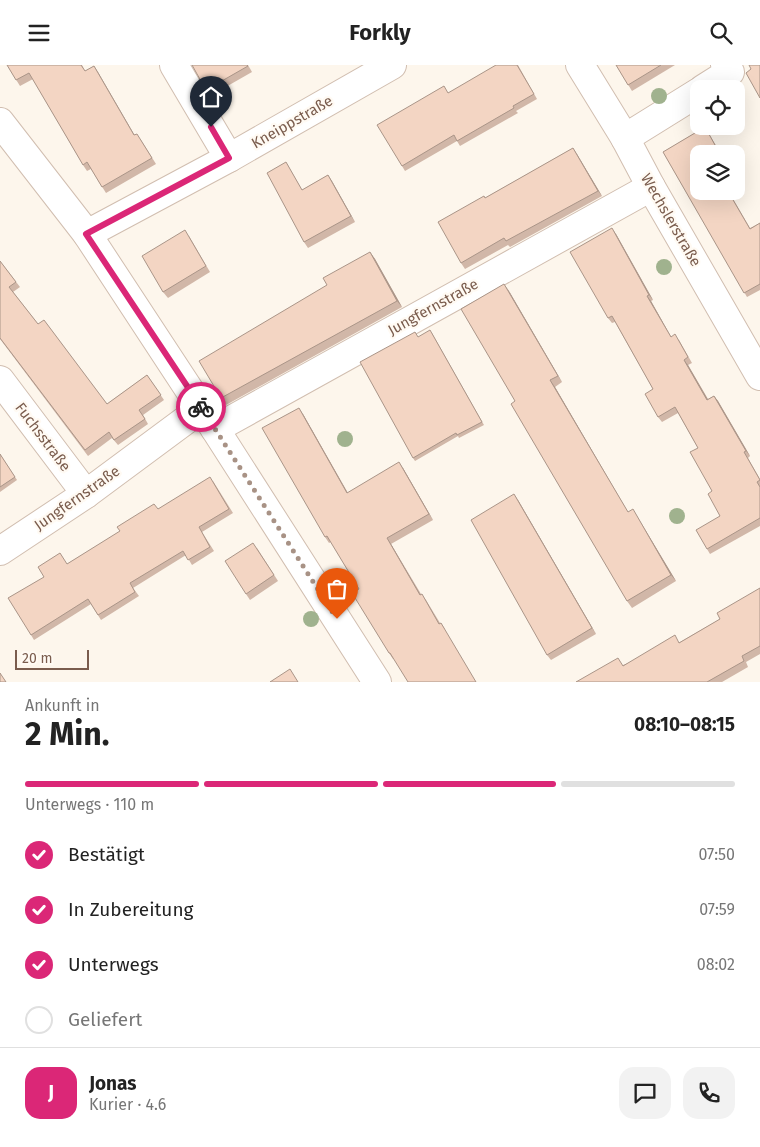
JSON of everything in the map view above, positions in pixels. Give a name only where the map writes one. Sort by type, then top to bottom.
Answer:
[{"type":"street","points":[[174,65],[229,158]]},
{"type":"street","name":"Kneippstraße","points":[[86,234],[229,158],[392,65]]},
{"type":"street","name":"Wechslerstraße","points":[[580,65],[626,138],[651,187],[760,376]]},
{"type":"street","points":[[717,80],[730,72],[725,65]]},
{"type":"street","points":[[626,138],[690,98]]},
{"type":"street","points":[[0,122],[86,234],[208,419],[377,682]]},
{"type":"street","name":"Jungfernstraße","points":[[0,551],[86,494],[208,419],[651,187]]},
{"type":"street","name":"Fuchsstraße","points":[[0,380],[86,494]]},
{"type":"building","points":[[7,65],[81,65],[85,71],[94,66],[134,135],[137,134],[152,158],[102,187],[87,162],[83,165],[29,73],[16,80]]},
{"type":"building","points":[[192,65],[247,65],[248,66],[206,90]]},
{"type":"building","points":[[496,65],[517,65],[534,94],[513,106],[514,108],[457,141],[454,135],[402,166],[377,125],[444,86],[448,93]]},
{"type":"building","points":[[616,65],[661,65],[628,85]]},
{"type":"building","points":[[749,65],[760,65],[760,98],[746,73],[751,69]]},
{"type":"building","points":[[692,135],[709,135],[715,145],[690,145],[690,199],[663,152]]},
{"type":"building","points":[[573,148],[598,191],[506,241],[504,238],[461,263],[438,222],[484,196],[485,198]]},
{"type":"building","points":[[286,162],[302,190],[328,175],[351,216],[304,242],[267,173]]},
{"type":"building","points":[[691,200],[733,200],[750,229],[760,223],[760,284],[744,293]]},
{"type":"building","points":[[612,228],[649,295],[647,296],[671,337],[675,334],[688,357],[684,360],[707,400],[714,396],[746,451],[744,452],[760,480],[757,482],[760,487],[760,518],[707,549],[696,530],[720,516],[708,494],[712,491],[690,452],[698,448],[675,407],[658,417],[645,394],[653,389],[612,316],[608,318],[570,252]]},
{"type":"building","points":[[185,230],[206,266],[163,292],[142,256]]},
{"type":"building","points":[[370,252],[397,301],[221,398],[199,361],[327,285],[323,278]]},
{"type":"building","points":[[0,261],[16,282],[9,287],[38,324],[44,320],[107,404],[147,375],[161,395],[139,410],[145,419],[114,440],[109,432],[85,450],[0,338]]},
{"type":"building","points":[[504,284],[558,376],[550,380],[628,512],[633,509],[671,575],[627,601],[511,404],[515,401],[461,309]]},
{"type":"building","points":[[430,330],[482,422],[457,435],[456,433],[413,458],[360,362],[415,332],[418,337]]},
{"type":"building","points":[[299,408],[347,493],[399,462],[429,514],[387,538],[420,595],[422,594],[439,624],[441,623],[476,682],[408,682],[389,653],[352,593],[359,589],[327,536],[325,537],[262,428]]},
{"type":"building","points":[[0,454],[15,477],[0,487]]},
{"type":"building","points":[[210,477],[229,509],[199,527],[210,547],[188,560],[183,551],[130,583],[135,592],[98,615],[88,599],[31,635],[8,598],[44,577],[38,567],[60,553],[67,564],[120,531],[117,527],[154,504],[158,509]]},
{"type":"building","points":[[514,494],[592,628],[547,655],[471,520]]},
{"type":"building","points":[[253,543],[274,575],[246,594],[225,561]]},
{"type":"building","points":[[760,588],[760,646],[742,656],[744,661],[707,682],[576,682],[618,658],[623,666],[675,635],[679,643],[720,619],[717,613]]},
{"type":"building","points":[[290,669],[298,682],[270,682]]},
{"type":"building","points":[[0,673],[6,682],[0,682]]},
{"type":"way so far","points":[[201,407],[337,619]]},
{"type":"route","points":[[201,407],[86,234],[229,158],[211,127]]}]
